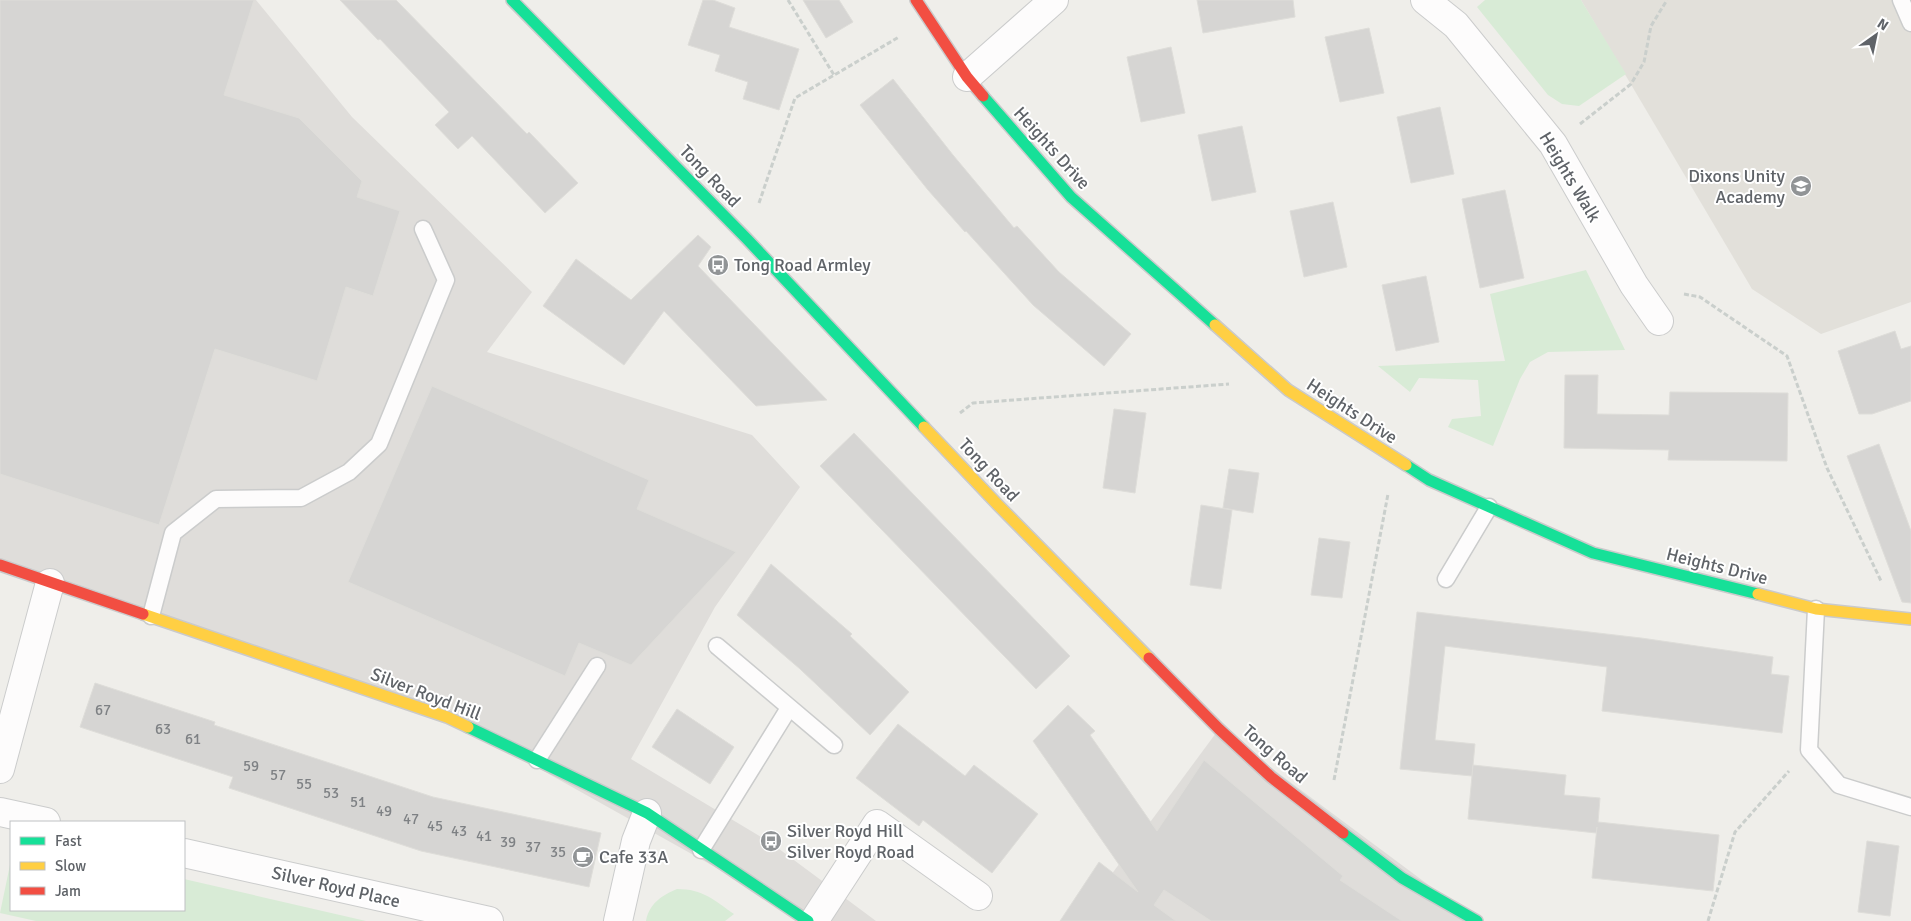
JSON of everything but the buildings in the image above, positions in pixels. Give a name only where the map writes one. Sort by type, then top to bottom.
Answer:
[{"type":"street","name":"Tong Road","points":[[512,0],[747,239],[998,505],[1220,729],[1271,777],[1402,878],[1477,921]]},
{"type":"street","name":"Heights Drive","points":[[916,0],[967,77],[1071,197],[1288,390],[1394,459],[1429,480],[1594,553],[1816,609],[1911,619]]},
{"type":"street","points":[[967,77],[1054,0]]},
{"type":"street","name":"Heights Walk","points":[[1425,0],[1456,25],[1554,144],[1634,286],[1659,321]]},
{"type":"street","name":"Silver Royd Hill","points":[[0,565],[447,717],[647,813],[808,921]]},
{"type":"street","points":[[0,769],[50,582]]},
{"type":"street","points":[[0,812],[41,821]]},
{"type":"street","points":[[618,921],[636,841],[647,813]]},
{"type":"street","points":[[814,921],[877,824],[978,896]]},
{"type":"street","name":"Silver Royd Place","points":[[185,853],[489,921]]},
{"type":"lane","points":[[1901,0],[1911,23]]},
{"type":"lane","points":[[151,616],[173,533],[216,499],[301,498],[349,472],[379,444],[446,280],[423,229]]},
{"type":"lane","points":[[1446,579],[1489,507]]},
{"type":"lane","points":[[1816,609],[1809,750],[1839,784],[1911,807]]},
{"type":"lane","points":[[717,646],[834,744]]},
{"type":"lane","points":[[537,760],[597,666]]},
{"type":"lane","points":[[701,850],[789,708]]},
{"type":"path","points":[[788,0],[834,74]]},
{"type":"path","points":[[1554,144],[1632,84],[1644,62],[1651,26],[1667,0]]},
{"type":"path","points":[[747,239],[795,98],[928,19]]},
{"type":"path","points":[[1634,286],[1700,297],[1787,356],[1827,468],[1898,618]]},
{"type":"path","points":[[931,434],[973,403],[1278,380]]},
{"type":"path","points":[[1326,819],[1394,459]]},
{"type":"path","points":[[1708,921],[1735,832],[1809,750]]},
{"type":"shaded area","points":[[0,0],[256,0],[352,117],[532,292],[487,352],[752,435],[800,487],[715,607],[631,759],[771,843],[876,921],[808,921],[797,913],[447,717],[0,565]]},
{"type":"shaded area","name":"Dixons Unity Academy","points":[[1581,0],[1911,0],[1911,302],[1821,334],[1752,289]]},
{"type":"shaded area","points":[[1219,729],[1477,921],[1077,921]]},
{"type":"green space","points":[[1485,0],[1581,0],[1626,74],[1579,106],[1562,104],[1548,95],[1477,7]]},
{"type":"green space","points":[[1586,270],[1625,350],[1548,352],[1530,362],[1520,379],[1493,446],[1448,427],[1452,419],[1481,416],[1478,380],[1419,378],[1410,392],[1378,366],[1505,361],[1490,294]]},
{"type":"green space","points":[[10,865],[10,911],[185,911],[185,879],[366,921],[36,921],[0,913]]},
{"type":"green space","points":[[677,889],[701,893],[734,914],[725,921],[646,921],[653,905],[666,894]]},
{"type":"traffic: fast","points":[[512,0],[747,239],[924,427]]},
{"type":"traffic: fast","points":[[983,96],[1071,197],[1215,325]]},
{"type":"traffic: fast","points":[[1406,465],[1429,480],[1593,553],[1758,594]]},
{"type":"traffic: fast","points":[[468,727],[647,813],[808,921]]},
{"type":"traffic: fast","points":[[1343,833],[1402,878],[1477,921]]},
{"type":"traffic: slow","points":[[1215,325],[1288,390],[1406,465]]},
{"type":"traffic: slow","points":[[924,427],[1149,658]]},
{"type":"traffic: slow","points":[[1758,594],[1816,609],[1911,619]]},
{"type":"traffic: slow","points":[[143,614],[447,717],[468,727]]},
{"type":"traffic: jam","points":[[916,0],[967,77],[983,96]]},
{"type":"traffic: jam","points":[[0,565],[143,614]]},
{"type":"traffic: jam","points":[[1149,658],[1219,729],[1271,777],[1343,833]]},
{"type":"place","name":"Dixons Unity Academy","points":[[1801,186]]},
{"type":"place","name":"Tong Road Armley","points":[[718,265]]},
{"type":"place","name":"Silver Royd Hill Silver Royd Road","points":[[771,841]]},
{"type":"place","name":"Cafe 33A","points":[[583,857]]}]
